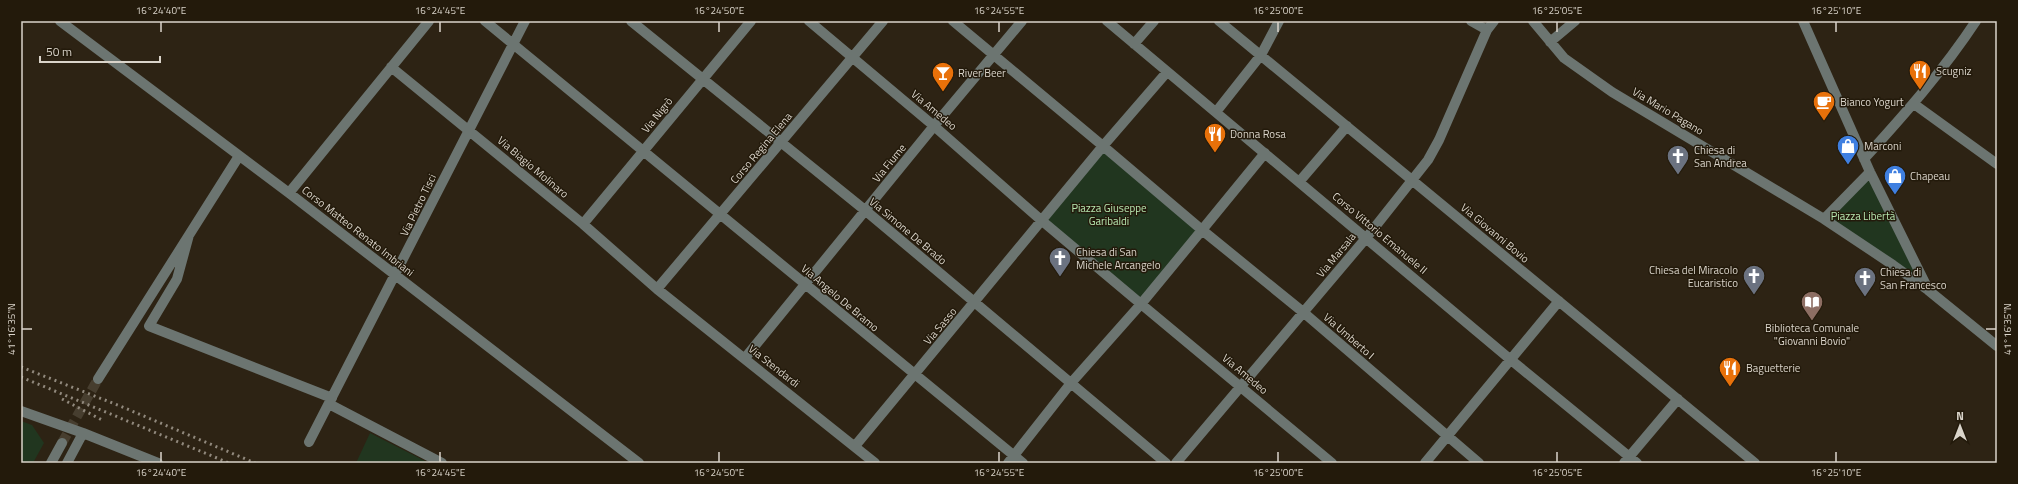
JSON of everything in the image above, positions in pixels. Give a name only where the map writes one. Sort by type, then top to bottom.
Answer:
[{"type":"street","name":"Corso Matteo Renato Imbriani","points":[[60,21],[288,193],[639,463]]},
{"type":"street","points":[[288,193],[429,21]]},
{"type":"street","name":"Via Angelo De Bramo","points":[[485,21],[720,216],[806,284],[914,375],[1011,460],[1023,463]]},
{"type":"street","name":"Via Pietro Tisci","points":[[309,442],[396,276],[468,129],[525,21]]},
{"type":"street","name":"Via Simone De Brado","points":[[631,21],[866,211],[1166,463]]},
{"type":"street","name":"Via Nigrò","points":[[583,224],[751,21]]},
{"type":"street","name":"Via Amedeo","points":[[808,21],[934,126],[1041,220]]},
{"type":"street","name":"Corso Regina Elena","points":[[657,289],[883,21]]},
{"type":"street","points":[[953,21],[1202,230]]},
{"type":"street","name":"Via Fiume","points":[[745,358],[934,126],[1022,21]]},
{"type":"street","name":"Corso Vittorio Emanuele II","points":[[1107,21],[1367,237],[1630,461]]},
{"type":"street","points":[[1134,44],[1154,21]]},
{"type":"street","name":"Via Giovanni Bovio","points":[[1219,21],[1755,463]]},
{"type":"street","points":[[1216,112],[1261,55],[1279,21]]},
{"type":"street","points":[[1471,21],[1487,30]]},
{"type":"street","name":"Via Marsala","points":[[1176,463],[1413,181],[1428,160],[1439,140],[1487,30],[1494,21]]},
{"type":"street","name":"Via Mario Pagano","points":[[1533,21],[1564,58],[1612,92],[1824,219]]},
{"type":"street","points":[[1550,42],[1574,21]]},
{"type":"street","points":[[1803,21],[1870,172],[1928,290]]},
{"type":"street","points":[[1864,159],[1914,104],[1957,49],[1976,21]]},
{"type":"street","name":"Via Biagio Molinaro","points":[[391,67],[583,224],[657,289]]},
{"type":"street","points":[[1141,304],[1041,220],[1167,72]]},
{"type":"street","points":[[1914,104],[1997,164]]},
{"type":"street","points":[[1300,182],[1347,126]]},
{"type":"street","points":[[1011,460],[1070,383],[1141,304],[1265,153]]},
{"type":"street","points":[[98,380],[239,156]]},
{"type":"street","points":[[1870,172],[1824,219],[1928,290],[1997,346]]},
{"type":"street","name":"Via Sasso","points":[[855,446],[1041,220]]},
{"type":"street","name":"Via Umberto I","points":[[1202,230],[1303,312],[1479,463]]},
{"type":"street","points":[[189,235],[177,279],[149,326],[331,401],[442,463]]},
{"type":"street","name":"Via Stendardi","points":[[657,289],[875,463]]},
{"type":"street","points":[[1425,463],[1559,301]]},
{"type":"street","name":"Via Amedeo","points":[[1141,304],[1332,463]]},
{"type":"street","points":[[1630,461],[1678,400]]},
{"type":"street","points":[[21,411],[84,433],[158,463]]},
{"type":"street","points":[[67,463],[84,433]]},
{"type":"street","points":[[50,463],[62,443]]},
{"type":"green space","name":"Piazza Giuseppe Garibaldi","points":[[1104,151],[1197,231],[1141,298],[1047,220]]},
{"type":"green space","name":"Piazza Libertà","points":[[1869,177],[1922,283],[1828,219]]},
{"type":"green space","points":[[21,421],[32,425],[44,443],[33,463],[21,463]]},
{"type":"green space","points":[[370,433],[429,463],[356,463]]},
{"type":"tunnel","points":[[62,443],[98,379]]},
{"type":"railway","points":[[21,367],[120,406],[255,463]]},
{"type":"railway","points":[[21,377],[229,463]]},
{"type":"railway","points":[[62,399],[104,421]]},
{"type":"place","name":"Scugniz","points":[[1920,90]]},
{"type":"place","name":"River Beer","points":[[943,92]]},
{"type":"place","name":"Bianco Yogurt","points":[[1824,122]]},
{"type":"place","name":"Donna Rosa","points":[[1215,154]]},
{"type":"place","name":"Marconi","points":[[1848,166]]},
{"type":"place","name":"Chiesa di San Andrea","points":[[1678,176]]},
{"type":"place","name":"Chapeau","points":[[1895,196]]},
{"type":"place","name":"Chiesa di San Michele Arcangelo","points":[[1060,278]]},
{"type":"place","name":"Chiesa del Miracolo Eucaristico","points":[[1754,296]]},
{"type":"place","name":"Chiesa di San Francesco","points":[[1865,298]]},
{"type":"place","name":"Biblioteca Comunale \"Giovanni Bovio\"","points":[[1812,322]]},
{"type":"place","name":"Baguetterie","points":[[1730,388]]}]
